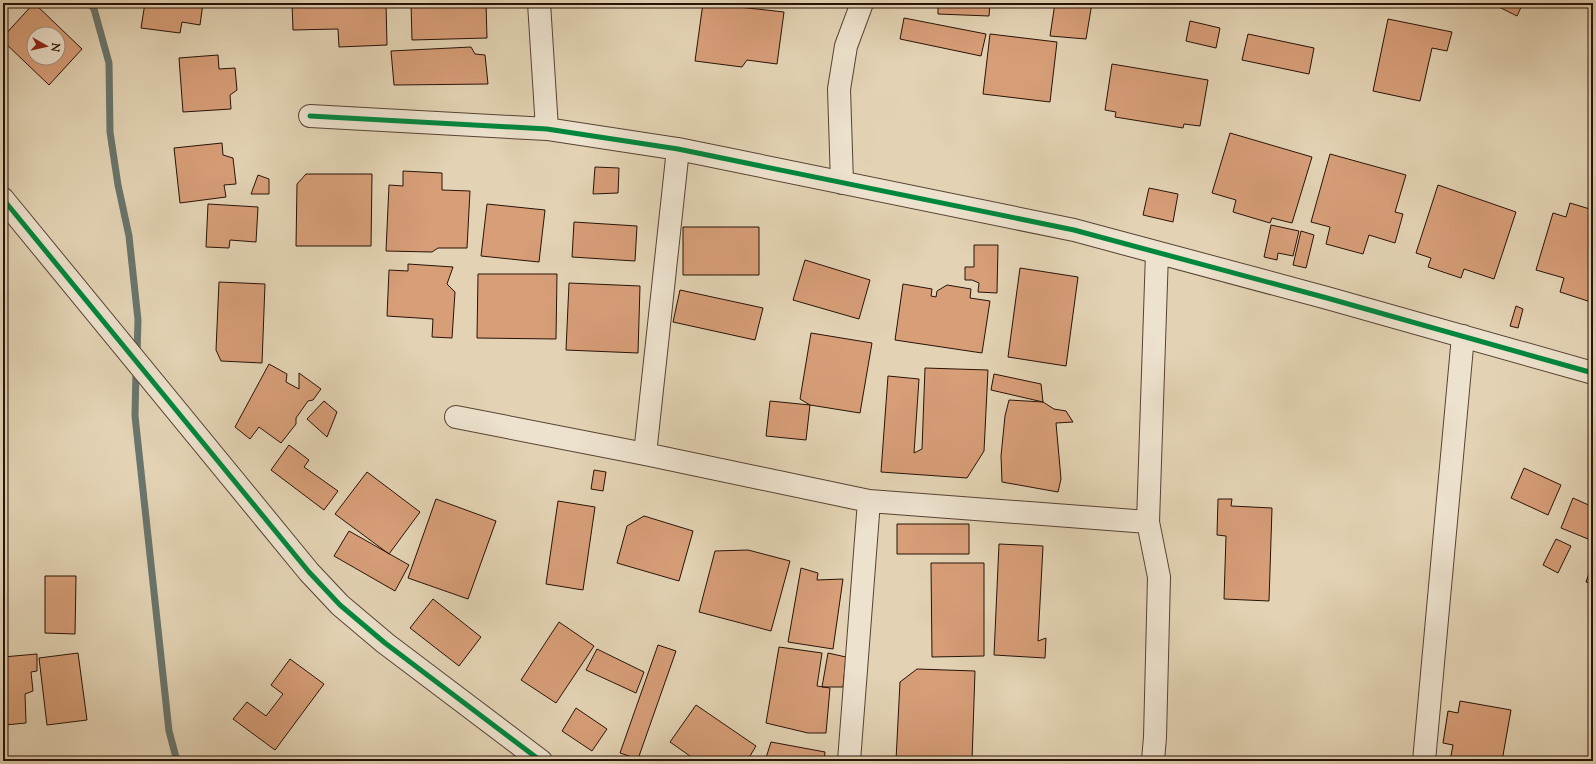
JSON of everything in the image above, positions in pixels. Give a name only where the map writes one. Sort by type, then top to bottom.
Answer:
[{"type":"street","points":[[539,3],[547,129]]},
{"type":"street","points":[[842,183],[839,89],[846,46],[862,3]]},
{"type":"street","points":[[310,116],[547,129],[678,149],[1074,230],[1593,373]]},
{"type":"street","points":[[645,454],[678,149]]},
{"type":"street","points":[[3,200],[309,572],[340,605],[385,643],[540,761]]},
{"type":"street","points":[[1153,761],[1155,737],[1159,577],[1148,522],[1157,253]]},
{"type":"street","points":[[1424,761],[1463,336]]},
{"type":"street","points":[[456,417],[645,454],[869,501],[1148,522]]},
{"type":"street","points":[[849,761],[869,501]]},
{"type":"building","points":[[34,3],[58,26],[26,26],[26,63],[3,41],[3,37]]},
{"type":"building","points":[[145,3],[203,3],[200,25],[182,22],[180,33],[141,28]]},
{"type":"building","points":[[292,3],[386,3],[387,45],[339,47],[338,29],[293,30]]},
{"type":"building","points":[[411,3],[486,3],[487,38],[412,40]]},
{"type":"building","points":[[703,3],[784,12],[777,64],[747,60],[742,67],[695,61]]},
{"type":"building","points":[[938,3],[990,3],[989,16],[938,14]]},
{"type":"building","points":[[1055,3],[1092,3],[1086,39],[1050,36]]},
{"type":"building","points":[[1491,3],[1523,3],[1517,16]]},
{"type":"building","points":[[904,18],[986,34],[981,56],[900,39]]},
{"type":"building","points":[[1388,19],[1452,32],[1447,51],[1432,48],[1420,101],[1373,91]]},
{"type":"building","points":[[1190,21],[1220,28],[1216,48],[1186,41]]},
{"type":"building","points":[[66,34],[82,49],[49,85],[29,66],[66,66]]},
{"type":"building","points":[[990,34],[1057,42],[1050,102],[983,94]]},
{"type":"building","points":[[1248,34],[1314,48],[1309,74],[1242,60]]},
{"type":"building","points":[[471,47],[475,54],[485,55],[488,84],[394,85],[391,51]]},
{"type":"building","points":[[218,55],[219,69],[235,68],[237,90],[230,95],[231,109],[183,112],[179,58]]},
{"type":"building","points":[[1112,64],[1208,80],[1200,126],[1184,124],[1183,128],[1115,117],[1116,112],[1105,110]]},
{"type":"building","points":[[1230,133],[1312,157],[1292,223],[1272,218],[1270,223],[1233,212],[1236,200],[1212,193]]},
{"type":"building","points":[[222,143],[223,155],[233,158],[236,184],[224,185],[226,197],[180,203],[174,148]]},
{"type":"building","points":[[1330,154],[1406,175],[1395,212],[1403,214],[1395,243],[1369,235],[1363,254],[1326,244],[1330,227],[1311,222]]},
{"type":"building","points":[[595,167],[619,168],[618,193],[593,194]]},
{"type":"building","points":[[403,171],[442,173],[442,190],[470,191],[467,248],[438,248],[432,252],[386,251],[389,185],[403,186]]},
{"type":"building","points":[[306,174],[372,174],[371,246],[296,246],[297,184]]},
{"type":"building","points":[[258,175],[269,179],[269,194],[251,194]]},
{"type":"building","points":[[1438,185],[1516,212],[1494,279],[1464,269],[1461,278],[1428,267],[1431,258],[1416,253]]},
{"type":"building","points":[[1149,188],[1178,194],[1173,222],[1143,215]]},
{"type":"building","points":[[1570,203],[1593,210],[1593,293],[1591,302],[1560,292],[1564,278],[1536,270],[1553,213],[1566,217]]},
{"type":"building","points":[[208,204],[258,207],[256,242],[230,240],[229,248],[206,247]]},
{"type":"building","points":[[487,204],[545,210],[539,262],[481,256]]},
{"type":"building","points":[[574,222],[637,226],[635,261],[572,257]]},
{"type":"building","points":[[1271,225],[1299,231],[1293,256],[1278,253],[1277,260],[1264,257]]},
{"type":"building","points":[[683,227],[759,227],[759,275],[683,275]]},
{"type":"building","points":[[1301,231],[1314,235],[1306,268],[1293,265]]},
{"type":"building","points":[[974,245],[998,245],[997,293],[978,292],[979,283],[972,280],[965,280],[965,267],[974,267]]},
{"type":"building","points":[[805,260],[870,280],[859,319],[793,300]]},
{"type":"building","points":[[408,264],[453,267],[447,284],[455,292],[452,338],[432,337],[433,319],[387,316],[389,270],[408,271]]},
{"type":"building","points":[[1020,268],[1078,277],[1066,366],[1008,357]]},
{"type":"building","points":[[478,274],[557,274],[556,339],[477,338]]},
{"type":"building","points":[[219,282],[265,284],[262,363],[221,361],[216,350]]},
{"type":"building","points":[[569,283],[640,286],[638,353],[566,350]]},
{"type":"building","points":[[903,284],[932,289],[931,296],[936,297],[937,291],[947,285],[971,289],[970,298],[990,301],[982,353],[895,340]]},
{"type":"building","points":[[680,290],[763,308],[755,340],[673,322]]},
{"type":"building","points":[[1516,306],[1523,309],[1518,328],[1510,326]]},
{"type":"building","points":[[811,333],[872,343],[860,413],[810,405],[800,399]]},
{"type":"building","points":[[269,364],[287,374],[286,382],[299,389],[299,373],[321,389],[313,400],[308,401],[296,418],[296,424],[281,443],[259,427],[250,439],[235,427]]},
{"type":"building","points":[[925,368],[988,370],[984,451],[967,478],[881,472],[888,376],[919,379],[914,453],[922,449]]},
{"type":"building","points":[[994,374],[1041,384],[1043,402],[991,390]]},
{"type":"building","points":[[1009,400],[1043,402],[1054,409],[1066,411],[1073,422],[1056,423],[1061,479],[1058,492],[1002,482],[1001,456],[1005,416]]},
{"type":"building","points":[[324,401],[337,412],[327,437],[307,419]]},
{"type":"building","points":[[770,401],[810,405],[806,440],[766,436]]},
{"type":"building","points":[[289,445],[309,460],[304,467],[338,491],[324,510],[271,470]]},
{"type":"building","points":[[1524,468],[1561,485],[1548,515],[1511,498]]},
{"type":"building","points":[[594,470],[606,472],[603,491],[591,489]]},
{"type":"building","points":[[367,472],[420,512],[389,554],[335,514]]},
{"type":"building","points":[[1573,498],[1593,507],[1593,541],[1561,528]]},
{"type":"building","points":[[436,499],[496,521],[468,599],[408,578]]},
{"type":"building","points":[[1218,499],[1232,499],[1231,506],[1272,508],[1269,601],[1224,599],[1226,536],[1217,535]]},
{"type":"building","points":[[558,501],[595,507],[583,590],[546,584]]},
{"type":"building","points":[[644,516],[693,531],[679,581],[617,563],[627,526]]},
{"type":"building","points":[[897,524],[969,524],[969,554],[897,554]]},
{"type":"building","points":[[349,531],[409,565],[395,591],[334,556]]},
{"type":"building","points":[[1556,539],[1571,546],[1558,573],[1543,565]]},
{"type":"building","points":[[999,544],[1043,546],[1038,641],[1046,638],[1045,658],[994,655]]},
{"type":"building","points":[[748,550],[790,561],[771,631],[699,612],[715,551]]},
{"type":"building","points":[[1593,561],[1593,584],[1586,582]]},
{"type":"building","points":[[931,563],[984,563],[984,656],[932,657]]},
{"type":"building","points":[[801,568],[818,573],[817,580],[843,579],[833,649],[788,642]]},
{"type":"building","points":[[45,576],[76,576],[75,634],[45,633]]},
{"type":"building","points":[[433,599],[481,637],[459,666],[410,628]]},
{"type":"building","points":[[559,622],[594,646],[556,703],[521,680]]},
{"type":"building","points":[[658,645],[676,651],[638,759],[620,753]]},
{"type":"building","points":[[779,647],[822,653],[817,686],[830,688],[826,733],[808,733],[766,723]]},
{"type":"building","points":[[597,649],[644,672],[636,693],[586,670]]},
{"type":"building","points":[[78,653],[87,720],[47,725],[39,658]]},
{"type":"building","points":[[828,653],[846,657],[843,687],[822,687]]},
{"type":"building","points":[[37,654],[37,671],[31,672],[33,691],[25,694],[26,723],[5,725],[3,657]]},
{"type":"building","points":[[290,659],[324,684],[275,750],[233,719],[247,702],[266,716],[283,694],[271,685]]},
{"type":"building","points":[[917,669],[975,671],[972,761],[896,760],[900,682]]},
{"type":"building","points":[[1460,701],[1511,710],[1502,761],[1450,761],[1453,745],[1443,743],[1448,711],[1458,713]]},
{"type":"building","points":[[696,705],[756,746],[747,761],[697,761],[670,742]]},
{"type":"building","points":[[576,708],[607,729],[592,751],[562,731]]},
{"type":"building","points":[[771,742],[825,752],[824,761],[765,761]]},
{"type":"waterway","points":[[90,3],[94,9],[109,63],[110,132],[118,185],[129,236],[138,320],[137,354]]},
{"type":"waterway","points":[[136,370],[135,416],[169,731],[177,761]]},
{"type":"cycle path","points":[[310,116],[547,129],[678,149],[1074,230],[1327,298],[1593,373]]},
{"type":"cycle path","points":[[3,199],[309,572],[340,605],[385,643],[541,761]]}]
